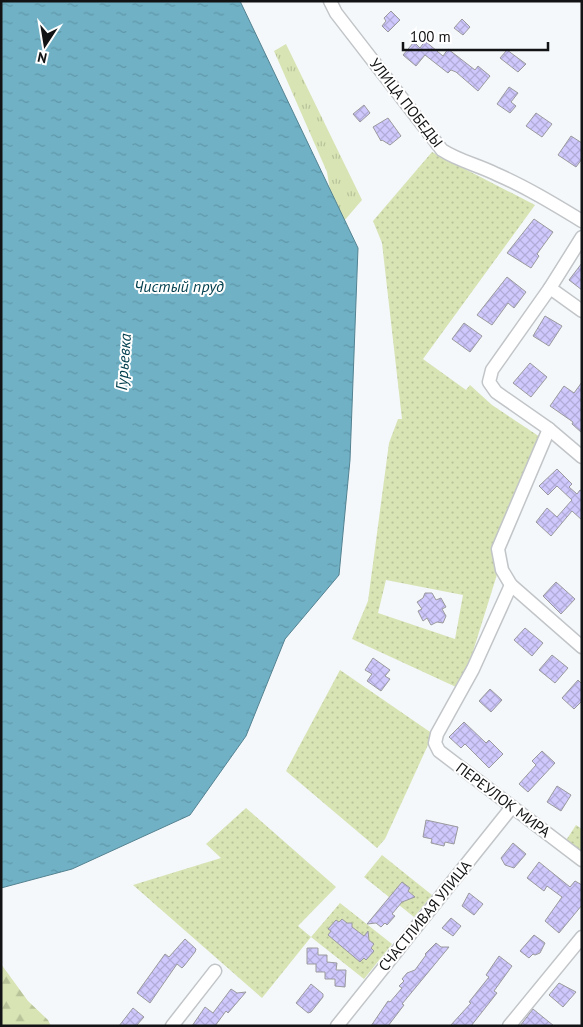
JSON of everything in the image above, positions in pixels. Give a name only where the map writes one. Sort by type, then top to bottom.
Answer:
[{"type":"street","name":"УЛИЦА ПОБЕДЫ","points":[[330,1],[336,13],[442,150],[455,158],[495,173],[529,190],[582,221]]},
{"type":"street","points":[[582,237],[550,288],[492,370],[489,382],[496,392],[549,429],[582,457]]},
{"type":"street","points":[[550,288],[582,311]]},
{"type":"street","points":[[549,429],[498,549],[502,570],[512,585],[582,647]]},
{"type":"street","name":"ПЕРЕУЛОК МИРА","points":[[512,585],[473,669],[437,734],[435,743],[439,751],[582,860]]},
{"type":"street","name":"СЧАСТЛИВАЯ УЛИЦА","points":[[337,1026],[512,808]]},
{"type":"street","points":[[509,1026],[582,938]]},
{"type":"street","points":[[172,1026],[216,971]]},
{"type":"green space","points":[[286,44],[362,200],[338,228],[327,172],[274,51]]},
{"type":"green space","points":[[432,152],[535,205],[423,359],[466,390],[470,385],[492,405],[540,437],[470,661],[456,687],[352,639],[368,601],[389,443],[398,419],[402,419],[382,243],[373,221]],"holes":[[[386,580],[463,595],[455,639],[378,613]]]},
{"type":"green space","points":[[340,670],[433,734],[385,839],[377,848],[286,771]]},
{"type":"green space","points":[[246,808],[336,887],[298,926],[311,937],[262,998],[133,885],[221,858],[206,844]]},
{"type":"green space","points":[[576,825],[582,829],[582,856],[565,842]]},
{"type":"green space","points":[[382,855],[432,895],[414,917],[364,877]]},
{"type":"green space","points":[[340,903],[392,944],[364,979],[311,937]]},
{"type":"green space","points":[[1,964],[28,1001],[48,1020],[51,1026],[1,1026]]},
{"type":"water","name":"Чистый пруд","points":[[1,1],[240,1],[358,248],[350,460],[339,575],[285,639],[246,736],[190,815],[72,869],[1,888]]},
{"type":"building","points":[[391,11],[400,20],[388,32],[382,26],[386,21],[384,18]]},
{"type":"building","points":[[462,19],[470,27],[463,35],[454,28]]},
{"type":"building","points":[[425,41],[443,56],[448,49],[475,70],[478,66],[490,76],[478,91],[456,72],[451,70],[448,73],[425,55],[416,66],[403,55],[414,42],[420,48]]},
{"type":"building","points":[[507,50],[526,64],[518,72],[500,58]]},
{"type":"building","points":[[509,87],[518,93],[511,102],[516,106],[510,113],[497,104]]},
{"type":"building","points":[[364,105],[370,113],[360,122],[353,114]]},
{"type":"building","points":[[536,113],[552,124],[542,137],[526,126]]},
{"type":"building","points":[[388,118],[401,136],[390,145],[381,141],[373,127]]},
{"type":"building","points":[[571,136],[582,143],[582,159],[576,167],[558,155]]},
{"type":"building","points":[[534,219],[553,232],[537,254],[539,256],[531,268],[507,253]]},
{"type":"building","points":[[582,263],[582,290],[569,280]]},
{"type":"building","points":[[507,277],[526,292],[514,308],[508,303],[492,325],[477,315]]},
{"type":"building","points":[[545,316],[562,326],[549,346],[533,336]]},
{"type":"building","points":[[464,323],[482,336],[470,352],[452,339]]},
{"type":"building","points":[[530,363],[547,377],[531,397],[513,383]]},
{"type":"building","points":[[582,382],[582,433],[572,424],[573,422],[550,406],[564,386],[574,393]]},
{"type":"building","points":[[557,469],[572,484],[569,487],[577,494],[580,490],[582,491],[582,520],[572,511],[551,536],[536,522],[547,508],[557,517],[572,500],[557,486],[548,495],[539,486]]},
{"type":"building","points":[[556,582],[575,599],[561,614],[543,596]]},
{"type":"building","points":[[425,593],[432,593],[436,600],[441,598],[446,607],[442,609],[446,616],[443,623],[437,622],[431,625],[427,618],[423,621],[418,611],[422,609],[417,602],[423,598]]},
{"type":"building","points":[[525,628],[543,643],[532,656],[514,640]]},
{"type":"building","points":[[552,655],[568,668],[555,683],[539,670]]},
{"type":"building","points":[[373,658],[390,670],[385,676],[390,679],[381,691],[367,681],[372,674],[365,670]]},
{"type":"building","points":[[578,680],[582,684],[582,701],[574,709],[562,698]]},
{"type":"building","points":[[490,689],[502,700],[491,712],[479,701]]},
{"type":"building","points":[[464,722],[486,743],[489,740],[503,754],[489,768],[465,744],[461,748],[449,737]]},
{"type":"building","points":[[542,751],[555,763],[528,792],[519,784],[536,765],[532,761]]},
{"type":"building","points":[[557,786],[571,795],[561,811],[547,802]]},
{"type":"building","points":[[426,820],[458,827],[454,844],[445,842],[444,846],[431,843],[432,839],[423,837]]},
{"type":"building","points":[[513,843],[526,854],[514,868],[505,865],[501,858]]},
{"type":"building","points":[[539,862],[570,887],[575,881],[582,885],[582,905],[559,933],[545,921],[562,897],[547,886],[544,891],[527,878]]},
{"type":"building","points":[[402,882],[410,888],[408,891],[415,897],[402,902],[392,914],[395,916],[387,925],[385,923],[381,927],[376,923],[367,924]]},
{"type":"building","points":[[469,893],[483,904],[474,915],[462,906]]},
{"type":"building","points":[[451,918],[461,926],[453,936],[442,928]]},
{"type":"building","points":[[342,919],[347,923],[352,923],[352,927],[364,936],[368,931],[369,940],[374,944],[371,948],[374,951],[366,960],[364,958],[360,962],[328,935],[331,931],[328,929],[336,920],[339,922]]},
{"type":"building","points":[[534,935],[545,943],[540,953],[533,954],[529,958],[520,951]]},
{"type":"building","points":[[185,939],[196,949],[195,952],[182,968],[177,964],[150,1003],[137,993],[165,954],[169,957]]},
{"type":"building","points":[[436,943],[441,947],[449,947],[402,1004],[404,1005],[388,1026],[371,1026],[388,1001],[390,1002],[402,988],[399,986],[404,981],[402,979],[407,973],[415,970],[425,954]]},
{"type":"building","points":[[307,948],[318,948],[318,955],[327,955],[327,962],[337,963],[336,970],[346,970],[345,987],[335,986],[335,979],[325,979],[325,972],[316,972],[316,964],[307,964]]},
{"type":"building","points":[[499,956],[512,966],[494,991],[497,993],[471,1026],[450,1026],[471,1003],[469,1002],[489,977],[486,975]]},
{"type":"building","points":[[559,983],[576,992],[563,1007],[549,995]]},
{"type":"building","points":[[311,984],[323,994],[323,997],[311,1012],[308,1013],[296,1003]]},
{"type":"building","points":[[231,989],[237,993],[246,992],[228,1013],[226,1011],[215,1026],[192,1026],[205,1007],[213,1013]]},
{"type":"building","points":[[133,1008],[144,1017],[136,1026],[119,1026]]},
{"type":"building","points":[[533,1009],[554,1026],[520,1026]]},
{"type":"water label","name":"Гурьевка","points":[[123,362]]}]
